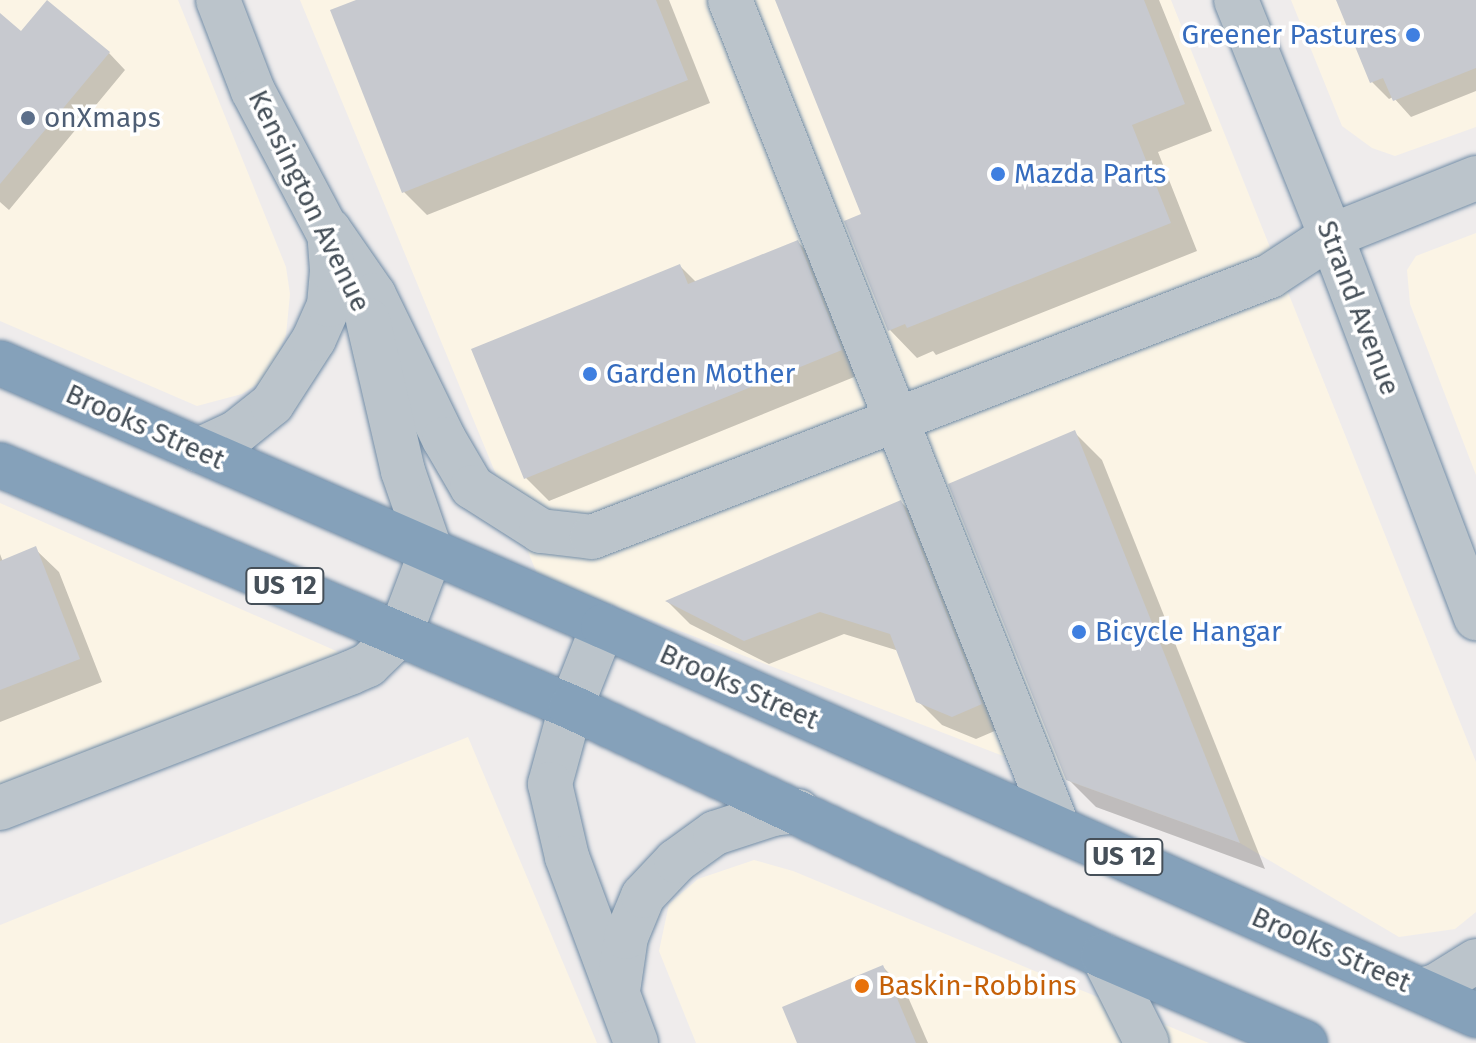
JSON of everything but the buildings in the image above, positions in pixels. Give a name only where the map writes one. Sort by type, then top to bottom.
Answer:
[{"type":"highway","name":"Brooks Street","points":[[0,363],[603,626],[1476,1015]]},
{"type":"highway","name":"US 12","points":[[0,465],[571,707],[1103,956],[1305,1043]]},
{"type":"street","name":"Kensington Avenue","points":[[218,0],[253,91],[329,230],[367,313],[403,471],[431,552]]},
{"type":"street","points":[[730,0],[1058,828]]},
{"type":"street","name":"Strand Avenue","points":[[1236,0],[1331,236],[1476,618]]},
{"type":"street","points":[[329,230],[374,295],[444,439],[472,487],[541,531],[592,537],[1270,276],[1331,236],[1476,178]]},
{"type":"street","points":[[199,450],[237,432],[272,404],[314,339],[329,305],[332,270],[329,230]]},
{"type":"street","points":[[0,808],[368,665],[400,634],[431,552]]},
{"type":"street","points":[[603,626],[571,707],[550,784],[551,797],[567,857],[636,1043]]},
{"type":"street","points":[[617,997],[626,937],[643,896],[676,861],[715,833],[773,814],[798,811]]},
{"type":"street","points":[[1103,956],[1147,1043]]},
{"type":"street","points":[[1421,990],[1436,986],[1476,961]]},
{"type":"shaded area","points":[[0,0],[178,0],[286,267],[290,294],[286,335],[268,377],[242,394],[197,406],[0,321]]},
{"type":"shaded area","points":[[300,0],[1171,0],[1476,762],[1476,912],[1455,929],[1399,937],[1240,843],[1060,778],[538,576]]},
{"type":"shaded area","points":[[1291,0],[1476,0],[1476,127],[1395,156],[1372,148],[1342,126]]},
{"type":"shaded area","points":[[1476,233],[1476,475],[1410,304],[1407,270],[1416,256]]},
{"type":"shaded area","points":[[0,503],[368,665],[0,809]]},
{"type":"shaded area","points":[[468,737],[597,1043],[0,1043],[0,925]]},
{"type":"shaded area","points":[[754,860],[793,871],[1209,1043],[696,1043],[659,951],[669,904],[698,879]]},
{"type":"place","name":"Greener Pastures","points":[[1413,35]]},
{"type":"place","name":"onXmaps","points":[[28,118]]},
{"type":"place","name":"Mazda Parts","points":[[998,174]]},
{"type":"place","name":"Garden Mother","points":[[590,374]]},
{"type":"place","name":"Bicycle Hangar","points":[[1079,632]]},
{"type":"place","name":"Baskin-Robbins","points":[[862,986]]}]
